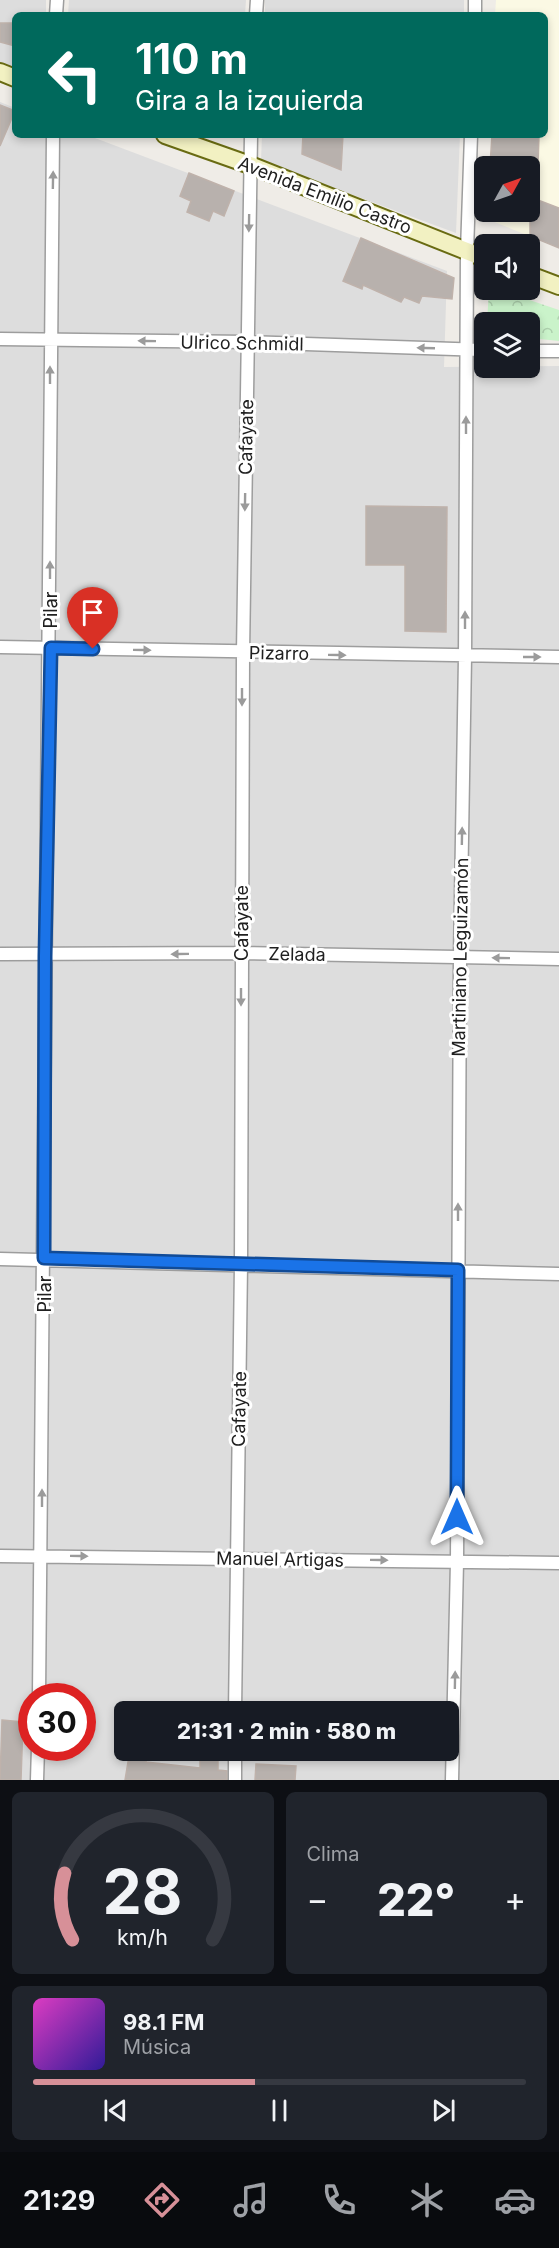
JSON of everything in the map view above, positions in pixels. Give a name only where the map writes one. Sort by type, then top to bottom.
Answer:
[{"type":"main road","name":"Avenida Emilio Castro","points":[[174,138],[250,165],[474,254]]},
{"type":"main road","points":[[540,279],[559,286]]},
{"type":"street","name":"Pilar","points":[[39,1683],[45,956],[51,648],[50,339],[54,138]]},
{"type":"street","name":"Cafayate","points":[[236,1701],[241,1264],[243,653],[251,138]]},
{"type":"street","name":"Martiniano Leguizamón","points":[[452,1780],[457,1562],[467,251],[471,138]]},
{"type":"street","name":"Ulrico Schmidl","points":[[0,339],[247,342],[474,349]]},
{"type":"street","points":[[540,351],[559,351]]},
{"type":"street","name":"Pizarro","points":[[0,647],[559,657]]},
{"type":"street","name":"Zelada","points":[[0,954],[45,956],[241,953],[559,960]]},
{"type":"street","points":[[0,1259],[44,1258],[559,1274]]},
{"type":"street","name":"Manuel Artigas","points":[[0,1556],[559,1563]]},
{"type":"street","points":[[37,1780],[38,1761]]},
{"type":"street","points":[[235,1761],[235,1780]]},
{"type":"shaded area","points":[[0,0],[46,0],[46,12],[12,12],[12,68],[0,64]]},
{"type":"shaded area","points":[[69,0],[246,0],[245,12],[68,12]]},
{"type":"shaded area","points":[[265,0],[464,0],[464,12],[265,12]]},
{"type":"shaded area","points":[[496,0],[559,0],[559,248],[540,240],[540,234],[524,234],[494,222],[540,222],[540,156],[491,156],[492,138],[548,138],[548,12],[495,12]]},
{"type":"shaded area","points":[[0,102],[12,107],[12,138],[95,138],[447,271],[444,367],[474,367],[474,378],[540,378],[540,366],[559,366],[559,1780],[0,1780]]},
{"type":"shaded area","points":[[262,138],[460,138],[456,233],[261,161]]},
{"type":"green space","points":[[488,300],[530,300],[559,310],[559,341],[540,339],[540,312],[488,312]]},
{"type":"building","points":[[0,23],[12,23],[12,45],[0,42]]},
{"type":"building","points":[[0,105],[12,110],[12,118],[0,146]]},
{"type":"building","points":[[303,138],[343,138],[341,170],[302,154]]},
{"type":"building","points":[[492,138],[539,138],[538,156],[491,156]]},
{"type":"building","points":[[189,173],[234,191],[224,216],[213,211],[209,221],[187,212],[191,201],[180,196]]},
{"type":"building","points":[[540,201],[559,208],[559,248],[540,240],[540,234],[530,234],[530,222],[540,222]]},
{"type":"building","points":[[361,238],[454,278],[452,299],[422,296],[419,303],[404,297],[401,302],[363,285],[362,289],[343,281]]},
{"type":"building","points":[[366,506],[447,507],[446,632],[405,631],[405,565],[366,565]]},
{"type":"building","points":[[2,1720],[18,1722],[18,1761],[22,1761],[21,1780],[0,1780]]},
{"type":"building","points":[[128,1761],[200,1768],[200,1761],[218,1761],[218,1770],[227,1771],[227,1780],[125,1780]]},
{"type":"building","points":[[256,1764],[296,1766],[295,1780],[255,1780]]},
{"type":"route","points":[[93,649],[51,648],[45,956],[44,1258],[458,1270],[457,1517]]}]
